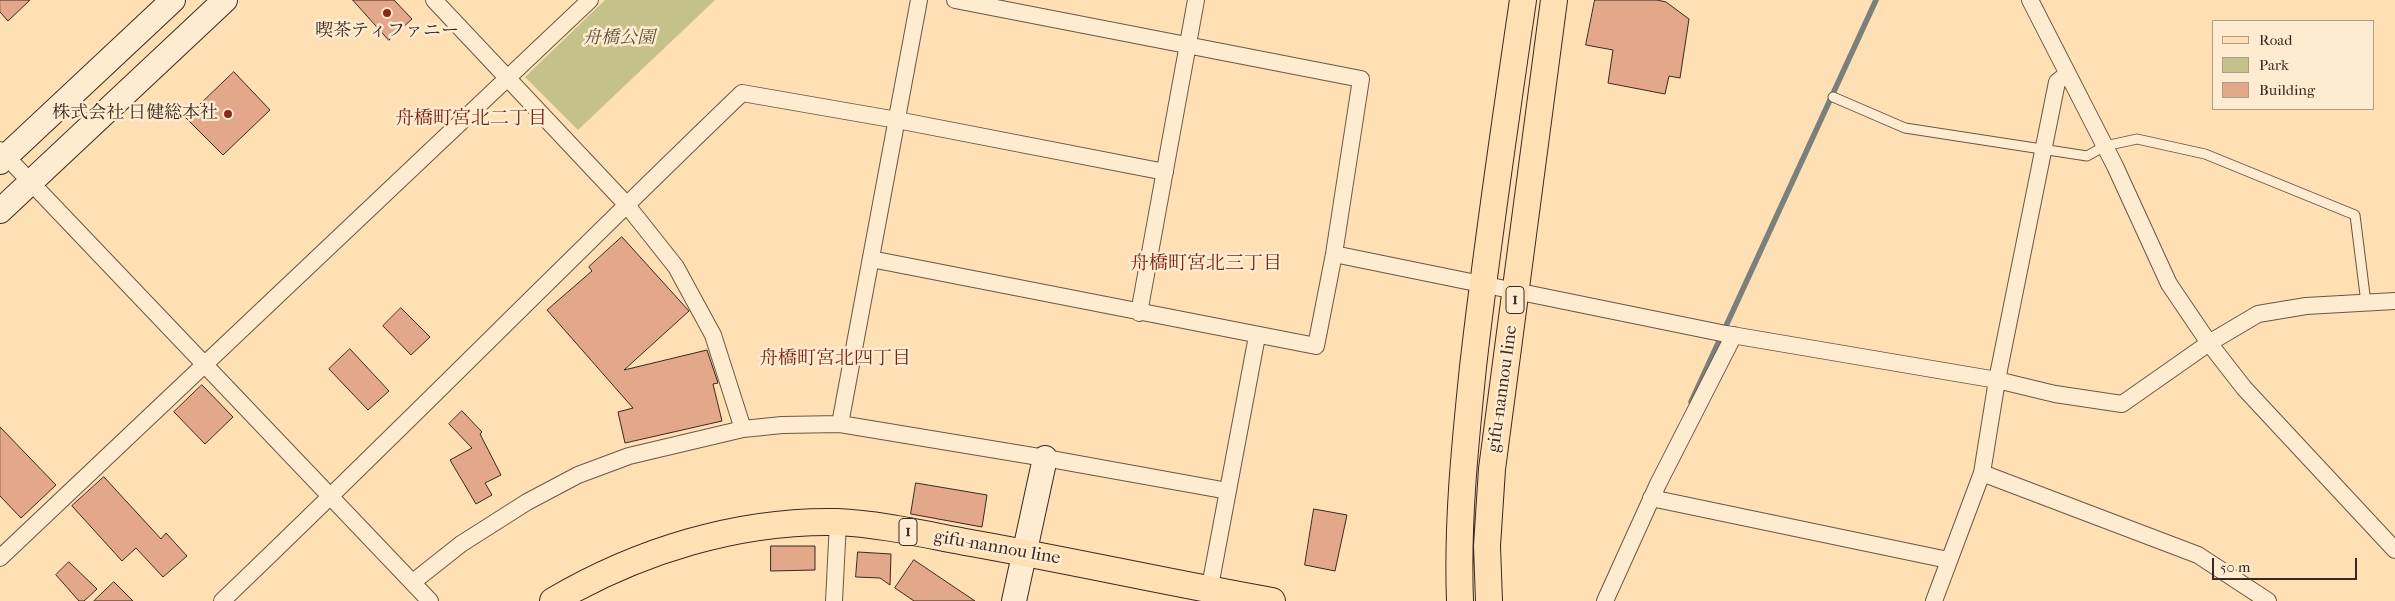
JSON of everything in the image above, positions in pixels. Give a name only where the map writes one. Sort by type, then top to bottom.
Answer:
[{"type":"main road","points":[[2,156],[173,0]]},
{"type":"main road","points":[[0,211],[225,0]]},
{"type":"main road","name":"gifu-nannou line","points":[[1460,601],[1458,549],[1463,466],[1482,283],[1523,0]]},
{"type":"main road","name":"gifu-nannou line","points":[[1489,601],[1487,546],[1492,469],[1554,0]]},
{"type":"main road","points":[[1014,601],[1045,458]]},
{"type":"main road","name":"gifu-nannou line","points":[[553,601],[588,580],[632,560],[687,543],[758,528],[799,523],[838,522],[885,528],[1024,552],[1208,595],[1272,601]]},
{"type":"street","points":[[434,0],[508,76],[626,204],[676,267],[713,335],[743,429]]},
{"type":"street","points":[[0,558],[590,0]]},
{"type":"street","points":[[840,424],[919,0]]},
{"type":"street","points":[[871,259],[1139,313],[1316,346],[1334,254],[1361,79],[956,0]]},
{"type":"street","points":[[1139,313],[1196,0]]},
{"type":"street","points":[[2030,0],[2104,146],[2170,284],[2209,343],[2244,388],[2395,550]]},
{"type":"street","points":[[1934,601],[1982,473],[1997,380],[2043,150],[2058,82],[2068,74]]},
{"type":"street","points":[[222,601],[332,496],[626,204],[742,93],[897,120],[1164,172]]},
{"type":"street","points":[[2,156],[31,182],[430,601]]},
{"type":"street","points":[[1334,254],[1730,334],[1997,380],[2055,394],[2122,404],[2209,343],[2258,314],[2306,306],[2395,301]]},
{"type":"street","points":[[1605,601],[1651,498],[1730,334]]},
{"type":"street","points":[[1208,595],[1257,336]]},
{"type":"street","points":[[413,582],[461,544],[527,502],[578,475],[629,456],[743,429],[782,425],[840,424],[1228,491]]},
{"type":"street","points":[[1982,473],[2198,555],[2268,601]]},
{"type":"street","points":[[1651,498],[1948,560]]},
{"type":"street","points":[[834,601],[838,522]]},
{"type":"lane","points":[[1833,97],[1905,128],[2043,150],[2087,156],[2104,146],[2137,139],[2205,154],[2355,215],[2366,303]]},
{"type":"green space","name":"舟橋公園","points":[[605,0],[715,0],[578,130],[525,77]]},
{"type":"building","points":[[0,0],[30,0],[8,21],[0,12]]},
{"type":"building","points":[[353,0],[394,0],[412,19],[389,40]]},
{"type":"building","points":[[1595,0],[1657,0],[1666,2],[1689,19],[1680,78],[1669,76],[1665,94],[1608,83],[1613,50],[1586,45]]},
{"type":"building","name":"株式会社 日健総本社","points":[[234,72],[270,110],[223,155],[186,118]]},
{"type":"building","points":[[622,237],[689,311],[624,370],[707,350],[718,383],[713,384],[722,421],[625,443],[618,412],[633,408],[547,310],[592,271],[589,267]]},
{"type":"building","points":[[401,308],[430,337],[411,355],[383,326]]},
{"type":"building","points":[[350,349],[389,391],[368,410],[329,369]]},
{"type":"building","points":[[202,385],[233,417],[205,444],[174,412]]},
{"type":"building","points":[[462,411],[482,432],[480,434],[501,475],[485,483],[492,495],[476,504],[450,460],[472,448],[449,424]]},
{"type":"building","points":[[0,427],[56,485],[21,518],[0,496]]},
{"type":"building","points":[[104,477],[161,539],[166,533],[187,556],[163,577],[136,548],[122,561],[72,506]]},
{"type":"building","points":[[916,483],[987,495],[982,527],[911,514]]},
{"type":"building","points":[[1314,509],[1347,515],[1335,571],[1305,565]]},
{"type":"building","points":[[771,546],[815,546],[815,570],[771,571]]},
{"type":"building","points":[[858,552],[891,554],[890,585],[880,578],[856,577]]},
{"type":"building","points":[[914,560],[975,601],[914,601],[895,588]]},
{"type":"building","points":[[69,562],[97,589],[84,601],[79,601],[56,575]]},
{"type":"building","points":[[114,582],[133,601],[94,601]]},
{"type":"waterway","points":[[1691,402],[1876,0]]},
{"type":"place","name":"喫茶ティファニー","points":[[387,13]]},
{"type":"place","name":"株式会社 日健総本社","points":[[228,114]]},
{"type":"district","name":"舟橋町宮北二丁目","points":[[471,119]]},
{"type":"district","name":"舟橋町宮北三丁目","points":[[1206,264]]},
{"type":"district","name":"舟橋町宮北四丁目","points":[[835,359]]}]
